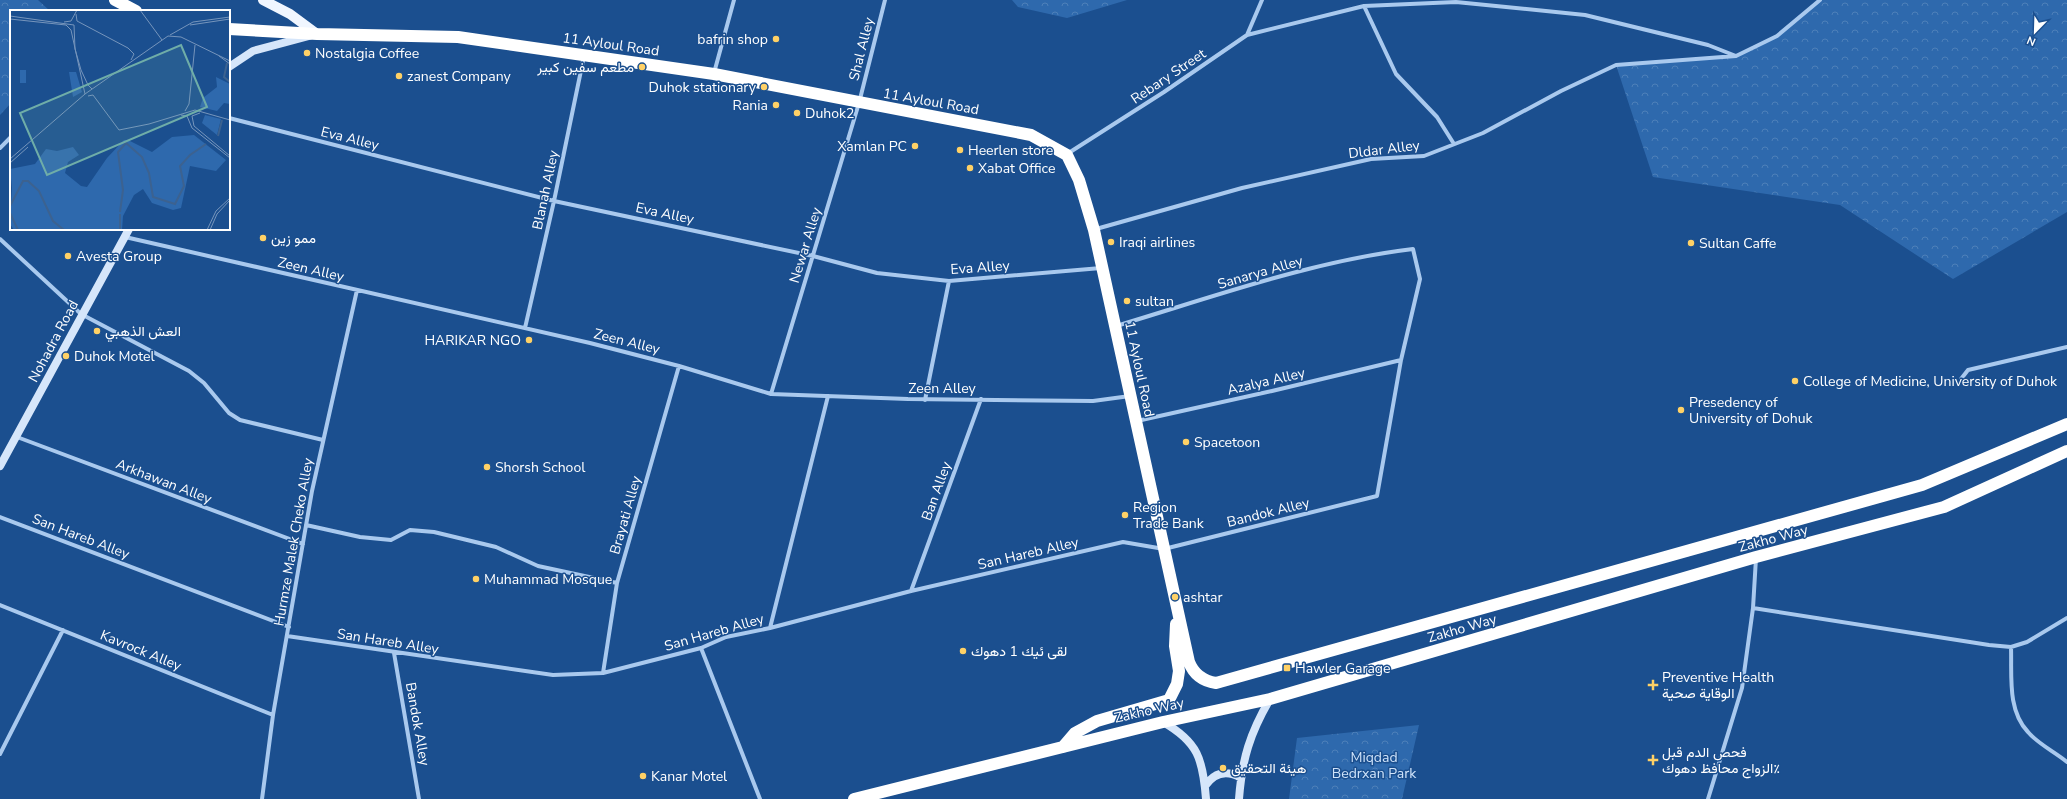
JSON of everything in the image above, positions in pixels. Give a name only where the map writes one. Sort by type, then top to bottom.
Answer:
[{"type":"highway","points":[[115,0],[134,10]]},
{"type":"highway","name":"11 Ayloul Road","points":[[230,29],[317,34],[458,38],[714,74],[1031,135],[1067,155],[1079,180],[1094,230],[1176,605],[1192,669],[1202,680],[1216,683]]},
{"type":"highway","name":"Zakho Way","points":[[1216,683],[1922,485],[2067,424]]},
{"type":"highway","name":"Zakho Way","points":[[854,799],[1163,722],[1270,700],[1756,557],[1944,507],[2067,451]]},
{"type":"highway","points":[[1063,747],[1075,733],[1097,721],[1169,700],[1177,684],[1179,671],[1175,646],[1176,605]]},
{"type":"main road","points":[[262,0],[290,14],[317,34]]},
{"type":"street","points":[[714,74],[734,0]]},
{"type":"street","name":"Shal Alley","points":[[859,103],[885,0]]},
{"type":"street","points":[[1247,36],[1262,0]]},
{"type":"street","points":[[1247,36],[1364,6],[1456,2],[1585,15],[1708,44],[1736,56],[1777,36],[1820,0]]},
{"type":"street","points":[[1364,6],[1396,74],[1437,117],[1454,144]]},
{"type":"street","points":[[230,66],[253,51],[317,34]]},
{"type":"street","name":"Rebary Street","points":[[1067,155],[1247,36]]},
{"type":"street","name":"Blanah Alley","points":[[525,328],[554,201],[584,56]]},
{"type":"street","name":"Dldar Alley","points":[[1094,230],[1242,188],[1371,159],[1424,156],[1483,133],[1561,91],[1616,65],[1736,56]]},
{"type":"street","name":"Newar Alley","points":[[771,394],[859,103]]},
{"type":"street","name":"Eva Alley","points":[[230,118],[554,201],[813,256],[877,274],[949,282],[1102,268]]},
{"type":"street","points":[[0,148],[10,138]]},
{"type":"street","name":"Zeen Alley","points":[[127,233],[357,290],[525,328],[679,366],[771,394],[925,400],[981,399],[1093,401],[1130,396]]},
{"type":"street","name":"Nohadra Road","points":[[0,466],[17,437],[81,314],[127,233]]},
{"type":"street","points":[[0,238],[81,314],[189,371],[204,383],[229,413],[240,420],[323,440]]},
{"type":"street","name":"Sanarya Alley","points":[[1115,326],[1304,270],[1392,251],[1413,249],[1420,279],[1402,360]]},
{"type":"street","points":[[925,400],[949,282]]},
{"type":"street","name":"Hurmze Malek Cheko Alley","points":[[262,799],[274,715],[306,525],[323,440],[357,290]]},
{"type":"street","points":[[1961,379],[1968,370],[2067,347]]},
{"type":"street","name":"Azalya Alley","points":[[1136,421],[1402,360]]},
{"type":"street","name":"Bandok Alley","points":[[1164,549],[1377,496],[1402,360]]},
{"type":"street","name":"Brayati Alley","points":[[603,673],[617,583],[679,366]]},
{"type":"street","points":[[770,628],[828,396]]},
{"type":"street","name":"Ban Alley","points":[[911,590],[981,399]]},
{"type":"street","name":"Arkhawan Alley","points":[[17,437],[303,544]]},
{"type":"street","name":"San Hareb Alley","points":[[0,516],[289,627]]},
{"type":"street","points":[[306,525],[360,537],[392,540],[410,530],[434,532],[496,547],[538,566],[617,583]]},
{"type":"street","name":"San Hareb Alley","points":[[287,636],[394,653],[553,675],[603,673],[701,648],[726,637],[770,628],[911,590],[1123,542],[1164,549]]},
{"type":"street","points":[[1708,799],[1742,688],[1753,608],[1756,557]]},
{"type":"street","name":"Kavrock Alley","points":[[0,605],[274,715]]},
{"type":"street","points":[[1753,608],[1989,645],[2011,647],[2027,642],[2067,618]]},
{"type":"street","points":[[0,754],[63,630]]},
{"type":"street","points":[[2011,647],[2014,706],[2020,721],[2028,733],[2067,762]]},
{"type":"street","points":[[701,648],[760,799]]},
{"type":"street","name":"Bandok Alley","points":[[394,653],[419,799]]},
{"type":"street","points":[[1240,799],[1241,778],[1248,742],[1257,721],[1270,700]]},
{"type":"street","points":[[1163,722],[1177,730],[1190,741],[1196,752],[1205,786],[1206,799]]},
{"type":"street","points":[[1205,786],[1210,779],[1217,774],[1225,772],[1241,778]]},
{"type":"green space","points":[[0,0],[38,0],[49,10],[10,10],[10,104],[0,115]]},
{"type":"green space","points":[[1012,0],[1127,0],[1067,18],[1018,7]]},
{"type":"green space","points":[[1820,0],[2067,0],[2067,212],[1953,279],[1840,205],[1653,177],[1616,65],[1736,56],[1777,36]]},
{"type":"green space","name":"Miqdad Bedrxan Park","points":[[1419,725],[1402,799],[1289,799],[1297,738]]},
{"type":"place","name":"bafrin shop","points":[[776,39]]},
{"type":"place","name":"Nostalgia Coffee","points":[[307,53]]},
{"type":"place","name":"مطعم سفين كبير","points":[[642,67]]},
{"type":"place","name":"zanest Company","points":[[399,76]]},
{"type":"place","name":"Duhok stationary","points":[[764,87]]},
{"type":"place","name":"Rania","points":[[776,105]]},
{"type":"place","name":"Duhok2","points":[[797,113]]},
{"type":"place","name":"Xamlan PC","points":[[915,146]]},
{"type":"place","name":"Heerlen store","points":[[960,150]]},
{"type":"place","name":"Xabat Office","points":[[970,168]]},
{"type":"place","name":"ممو زين","points":[[263,238]]},
{"type":"place","name":"Iraqi airlines","points":[[1111,242]]},
{"type":"place","name":"Sultan Caffe","points":[[1691,243]]},
{"type":"place","name":"Avesta Group","points":[[68,256]]},
{"type":"place","name":"sultan","points":[[1127,301]]},
{"type":"place","name":"العش الذهبي","points":[[97,331]]},
{"type":"place","name":"HARIKAR NGO","points":[[529,340]]},
{"type":"place","name":"Duhok Motel","points":[[66,356]]},
{"type":"place","name":"College of Medicine, University of Duhok","points":[[1795,381]]},
{"type":"place","name":"Presedency of University of Dohuk","points":[[1681,410]]},
{"type":"place","name":"Spacetoon","points":[[1186,442]]},
{"type":"place","name":"Shorsh School","points":[[487,467]]},
{"type":"place","name":"Region Trade Bank","points":[[1125,515]]},
{"type":"place","name":"Muhammad Mosque","points":[[476,579]]},
{"type":"place","name":"ashtar","points":[[1175,597]]},
{"type":"place","name":"لقى ئيك 1 دهوك","points":[[963,651]]},
{"type":"place","name":"Hawler Garage","points":[[1287,668]]},
{"type":"place","name":"Preventive Health الوقایة صحیة","points":[[1653,685]]},
{"type":"place","name":"فحص الدم قبل الزواج محافظ دهوك٪","points":[[1653,760]]},
{"type":"place","name":"هيئة التحقيق","points":[[1223,768]]},
{"type":"place","name":"Kanar Motel","points":[[643,776]]}]
